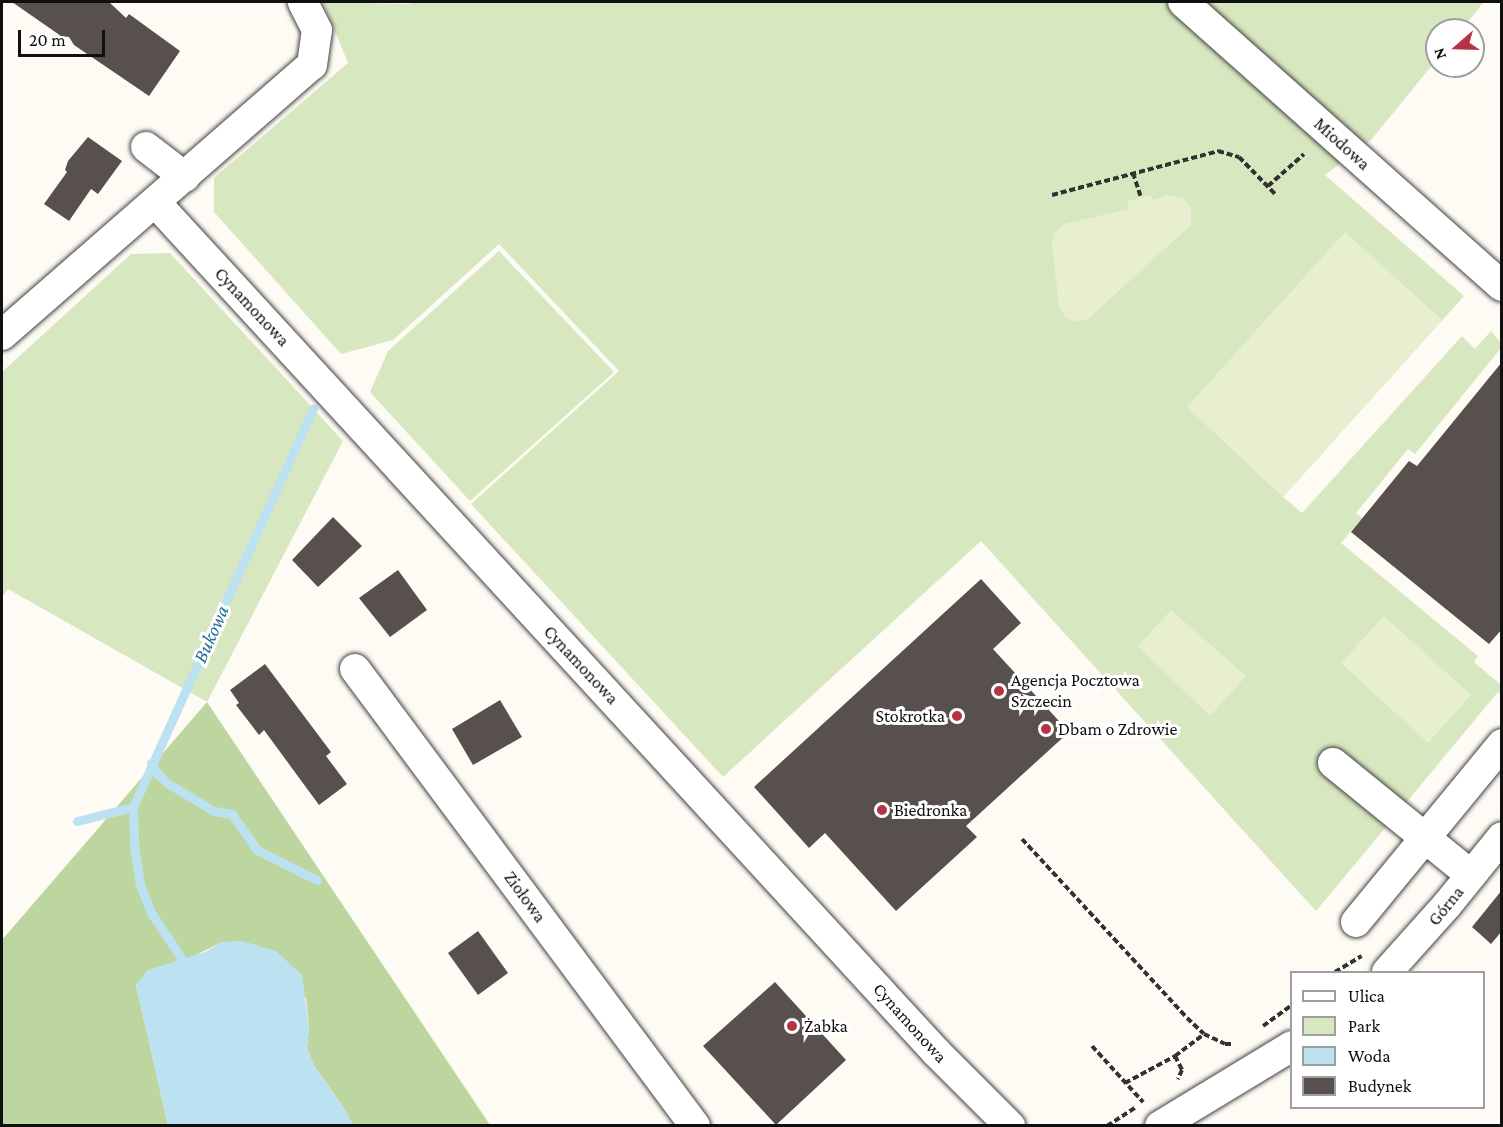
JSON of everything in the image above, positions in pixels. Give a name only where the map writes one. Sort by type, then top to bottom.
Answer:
[{"type":"street","points":[[2,335],[312,64],[317,30],[303,2]]},
{"type":"street","name":"Miodowa","points":[[1183,2],[1502,286]]},
{"type":"street","points":[[146,147],[185,177]]},
{"type":"street","name":"Cynamonowa","points":[[155,202],[936,1052],[1010,1125]]},
{"type":"street","name":"Ziołowa","points":[[355,669],[695,1125]]},
{"type":"street","points":[[1356,922],[1502,744]]},
{"type":"street","points":[[1333,763],[1471,875]]},
{"type":"street","name":"Górna","points":[[1388,971],[1502,837]]},
{"type":"street","points":[[1152,1114],[1290,1047]]},
{"type":"path","points":[[1052,195],[1218,151],[1239,157],[1277,196]]},
{"type":"path","points":[[1268,186],[1304,154]]},
{"type":"path","points":[[1133,173],[1141,198]]},
{"type":"path","points":[[1023,839],[1204,1034],[1225,1044],[1239,1042]]},
{"type":"path","points":[[1255,1032],[1290,1006]]},
{"type":"path","points":[[1125,1083],[1175,1056],[1204,1034]]},
{"type":"path","points":[[1092,1046],[1152,1114]]},
{"type":"green space","points":[[323,2],[409,4],[411,2],[1484,2],[1471,18],[1425,18],[1425,74],[1372,139],[1325,175],[1464,296],[1283,497],[1302,513],[1462,336],[1475,349],[1491,331],[1501,343],[1501,348],[1415,454],[1408,449],[1356,513],[1362,518],[1341,543],[1478,656],[1474,662],[1501,685],[1501,694],[1498,692],[1316,911],[981,541],[723,777],[471,504],[619,371],[499,244],[393,340],[341,354],[214,212],[214,178],[348,63]]},
{"type":"green space","points":[[1151,195],[1153,200],[1168,195],[1183,198],[1191,208],[1191,225],[1088,319],[1074,322],[1065,317],[1059,306],[1052,246],[1054,233],[1064,224],[1128,209],[1128,201]]},
{"type":"green space","points":[[1345,232],[1442,320],[1283,497],[1187,407]]},
{"type":"green space","points":[[499,251],[614,372],[470,501],[370,392],[388,351]]},
{"type":"green space","points":[[170,253],[343,441],[207,702],[8,589],[2,597],[2,372],[131,254]]},
{"type":"green space","points":[[1171,610],[1246,676],[1210,716],[1138,646]]},
{"type":"green space","points":[[1384,616],[1471,695],[1428,743],[1341,663]]},
{"type":"green space","points":[[207,702],[490,1125],[353,1125],[313,1064],[307,1048],[309,1027],[306,998],[222,942],[136,985],[168,1125],[2,1126],[2,940]]},
{"type":"water","points":[[242,941],[276,951],[302,975],[309,1027],[307,1048],[313,1064],[353,1125],[168,1125],[136,985],[148,970],[205,952],[222,942]]},
{"type":"building","points":[[12,2],[109,2],[126,18],[129,14],[180,51],[149,96],[74,45],[69,37],[61,36]]},
{"type":"building","points":[[88,137],[122,161],[98,194],[91,189],[69,221],[44,204],[67,172],[65,170],[68,161]]},
{"type":"building","points":[[1502,362],[1502,629],[1489,644],[1351,532],[1409,461],[1417,466]]},
{"type":"building","points":[[333,517],[362,546],[318,587],[292,560]]},
{"type":"building","points":[[398,570],[427,610],[390,637],[359,598]]},
{"type":"building","points":[[981,579],[1021,623],[993,649],[1069,732],[966,826],[977,837],[896,911],[825,833],[809,848],[754,787]]},
{"type":"building","points":[[265,664],[331,752],[326,756],[347,784],[319,805],[264,730],[259,735],[236,705],[239,703],[230,690]]},
{"type":"building","points":[[500,700],[522,737],[473,765],[452,729]]},
{"type":"building","points":[[1502,890],[1502,931],[1491,944],[1472,927]]},
{"type":"building","points":[[478,931],[508,973],[478,995],[448,953]]},
{"type":"building","points":[[775,982],[846,1060],[776,1125],[703,1046]]},
{"type":"waterway","name":"Bukowa","points":[[77,821],[133,807],[313,409]]},
{"type":"waterway","points":[[151,763],[167,783],[214,811],[232,814],[257,850],[317,880]]},
{"type":"waterway","points":[[133,807],[134,844],[140,885],[152,914],[182,959]]},
{"type":"place","name":"Agencja Pocztowa Szczecin","points":[[999,691]]},
{"type":"place","name":"Stokrotka","points":[[957,716]]},
{"type":"place","name":"Dbam o Zdrowie","points":[[1046,729]]},
{"type":"place","name":"Biedronka","points":[[882,810]]},
{"type":"place","name":"Żabka","points":[[792,1026]]}]
